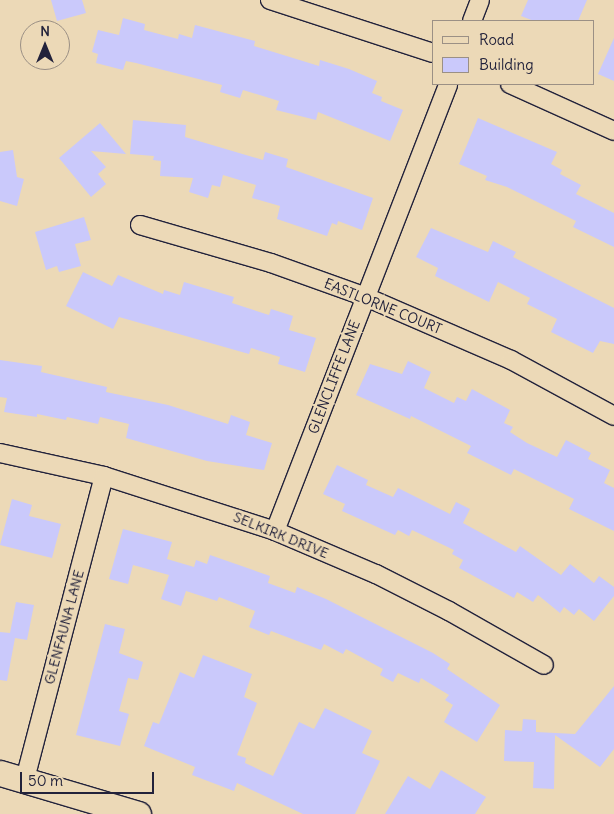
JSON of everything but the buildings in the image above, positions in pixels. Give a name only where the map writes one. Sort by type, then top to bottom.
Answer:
[{"type":"street","points":[[270,0],[432,53]]},
{"type":"street","points":[[472,20],[480,0]]},
{"type":"street","name":"GLENCLIFFE LANE","points":[[275,531],[448,85]]},
{"type":"street","points":[[512,85],[614,130]]},
{"type":"street","name":"EASTLORNE COURT","points":[[140,225],[271,263],[366,296],[511,360],[614,416]]},
{"type":"street","name":"SELKIRK DRIVE","points":[[0,453],[104,476],[275,531],[384,578],[544,665]]},
{"type":"street","name":"GLENFAUNA LANE","points":[[25,778],[104,476]]},
{"type":"street","points":[[0,773],[25,778],[138,814]]}]
